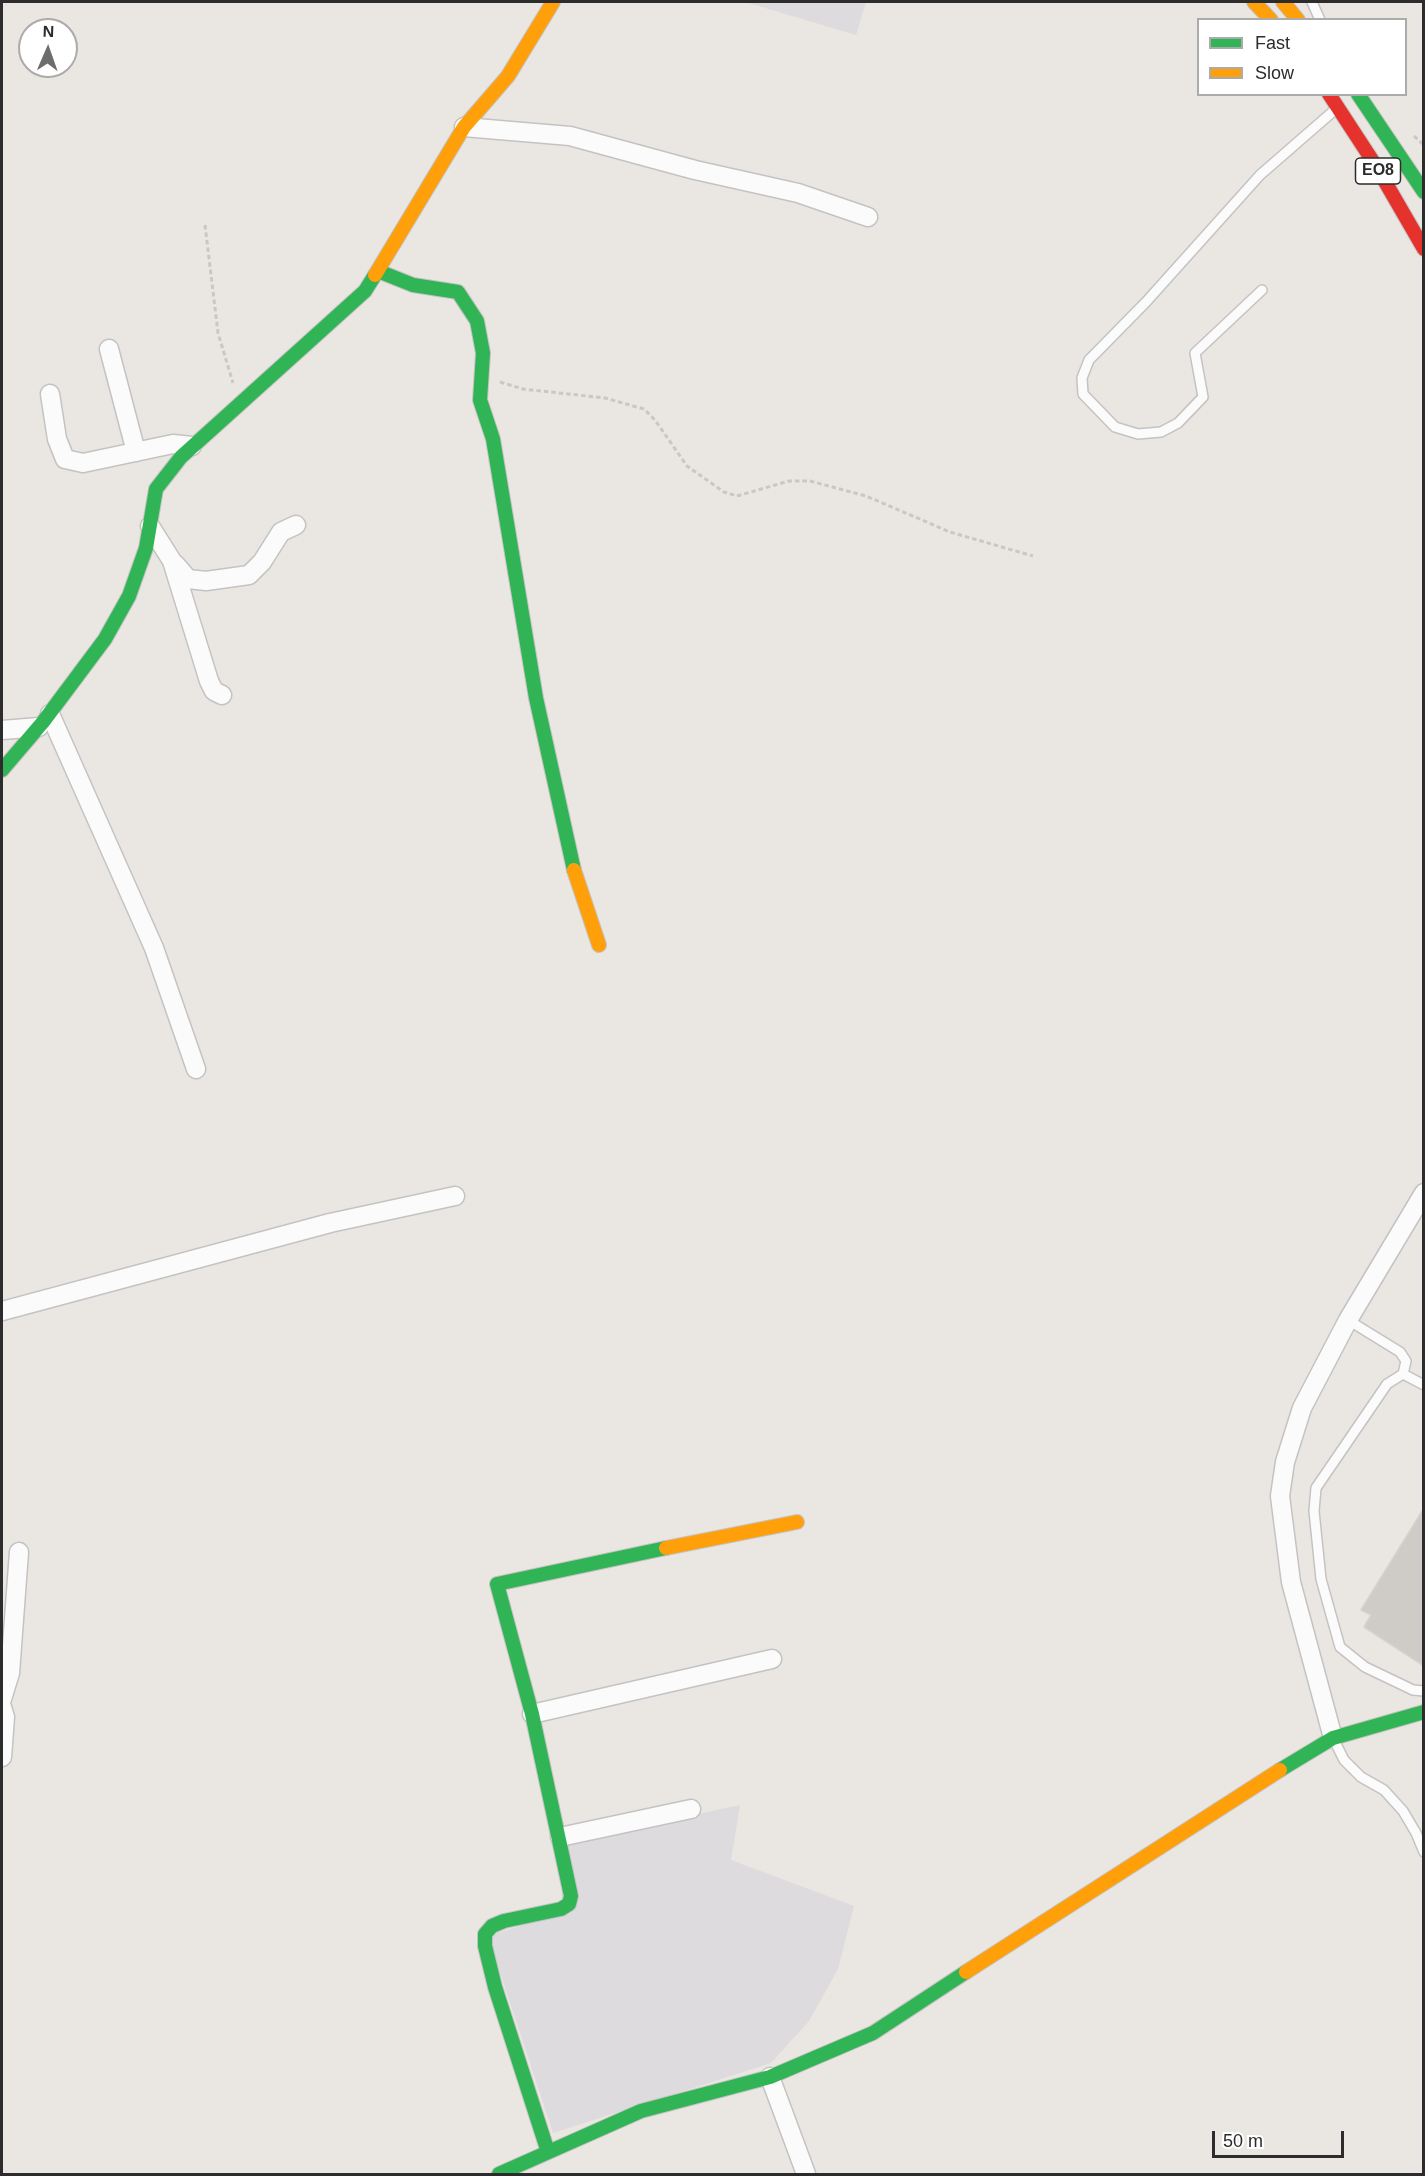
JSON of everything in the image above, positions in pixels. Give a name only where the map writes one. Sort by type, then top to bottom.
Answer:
[{"type":"street","points":[[2,770],[44,720],[105,639],[129,596],[146,548],[156,489],[192,447],[365,291],[464,127],[508,76],[553,2]]},
{"type":"street","points":[[1254,2],[1269,18]]},
{"type":"street","points":[[1283,2],[1296,18]]},
{"type":"street","name":"ΕΟ8","points":[[1330,96],[1424,249]]},
{"type":"street","name":"ΕΟ8","points":[[1359,96],[1424,192]]},
{"type":"street","points":[[464,127],[570,136],[694,170],[798,193],[868,217]]},
{"type":"street","points":[[378,270],[391,278],[413,285],[458,292],[477,321],[483,365],[479,389],[480,400],[493,439],[536,698],[572,865],[599,945]]},
{"type":"street","points":[[110,349],[136,452]]},
{"type":"street","points":[[50,394],[57,439],[64,459],[83,463],[173,444],[192,447]]},
{"type":"street","points":[[150,526],[172,561],[188,579],[206,581],[249,575],[262,561],[281,532],[296,525]]},
{"type":"street","points":[[172,561],[209,681],[214,691],[222,695]]},
{"type":"street","points":[[2,730],[44,720]]},
{"type":"street","points":[[44,720],[154,948],[196,1069]]},
{"type":"street","points":[[1333,1738],[1291,1582],[1281,1496],[1291,1437],[1302,1408],[1348,1320],[1424,1192]]},
{"type":"street","points":[[2,1311],[330,1223],[455,1196]]},
{"type":"street","points":[[548,2152],[495,1987],[485,1946],[485,1934],[492,1926],[504,1921],[561,1909],[569,1904],[569,1880],[532,1714],[497,1584],[797,1522]]},
{"type":"street","points":[[2,1699],[10,1673],[19,1552]]},
{"type":"street","points":[[532,1714],[772,1659]]},
{"type":"street","points":[[2,1707],[5,1717],[2,1757]]},
{"type":"street","points":[[500,2175],[641,2111],[770,2077],[873,2033],[1219,1807],[1333,1738],[1424,1712]]},
{"type":"street","points":[[560,1836],[692,1809]]},
{"type":"street","points":[[770,2077],[806,2175]]},
{"type":"lane","points":[[1312,2],[1319,18]]},
{"type":"lane","points":[[1262,290],[1195,353],[1203,397],[1178,423],[1161,432],[1138,434],[1115,426],[1083,394],[1082,378],[1089,360],[1146,302],[1260,176],[1338,106]]},
{"type":"lane","points":[[1348,1320],[1400,1352],[1406,1361],[1403,1374],[1387,1384],[1316,1488],[1314,1511],[1321,1579],[1340,1647],[1365,1667],[1413,1690],[1424,1691]]},
{"type":"lane","points":[[1403,1374],[1424,1385]]},
{"type":"lane","points":[[1333,1738],[1344,1760],[1360,1777],[1384,1790],[1403,1811],[1424,1852]]},
{"type":"path","points":[[205,225],[218,333],[227,367],[244,399]]},
{"type":"path","points":[[483,365],[503,385],[605,398],[644,409],[655,420],[687,466],[724,492],[737,496],[789,481],[810,481],[866,496],[950,532],[1033,556]]},
{"type":"shaded area","points":[[745,2],[866,2],[856,35]]},
{"type":"shaded area","points":[[740,1805],[731,1860],[854,1906],[838,1969],[809,2021],[771,2063],[553,2133],[488,1936],[561,1913],[563,1843]]},
{"type":"building","points":[[1424,1508],[1424,1666],[1364,1627],[1371,1615],[1361,1610]]},
{"type":"traffic: fast","points":[[1359,96],[1424,192]]},
{"type":"traffic: fast","points":[[378,271],[413,285],[458,292],[477,321],[483,353],[480,400],[493,439],[536,698],[574,870]]},
{"type":"traffic: fast","points":[[2,770],[43,722],[105,639],[129,596],[146,548],[156,489],[181,457],[365,291],[375,275]]},
{"type":"traffic: fast","points":[[548,2152],[495,1987],[485,1946],[485,1934],[492,1926],[504,1921],[561,1909],[569,1904],[571,1896],[532,1714],[497,1584],[666,1548]]},
{"type":"traffic: fast","points":[[1280,1770],[1333,1738],[1424,1712]]},
{"type":"traffic: fast","points":[[499,2174],[641,2111],[770,2077],[873,2033],[966,1972]]},
{"type":"traffic: slow","points":[[375,275],[464,127],[508,76],[553,2]]},
{"type":"traffic: slow","points":[[1254,2],[1269,18]]},
{"type":"traffic: slow","points":[[1283,2],[1296,18]]},
{"type":"traffic: slow","points":[[574,870],[599,945]]},
{"type":"traffic: slow","points":[[666,1548],[797,1522]]},
{"type":"traffic: slow","points":[[966,1972],[1280,1770]]},
{"type":"traffic: jam","points":[[1330,96],[1376,166],[1424,249]]}]
